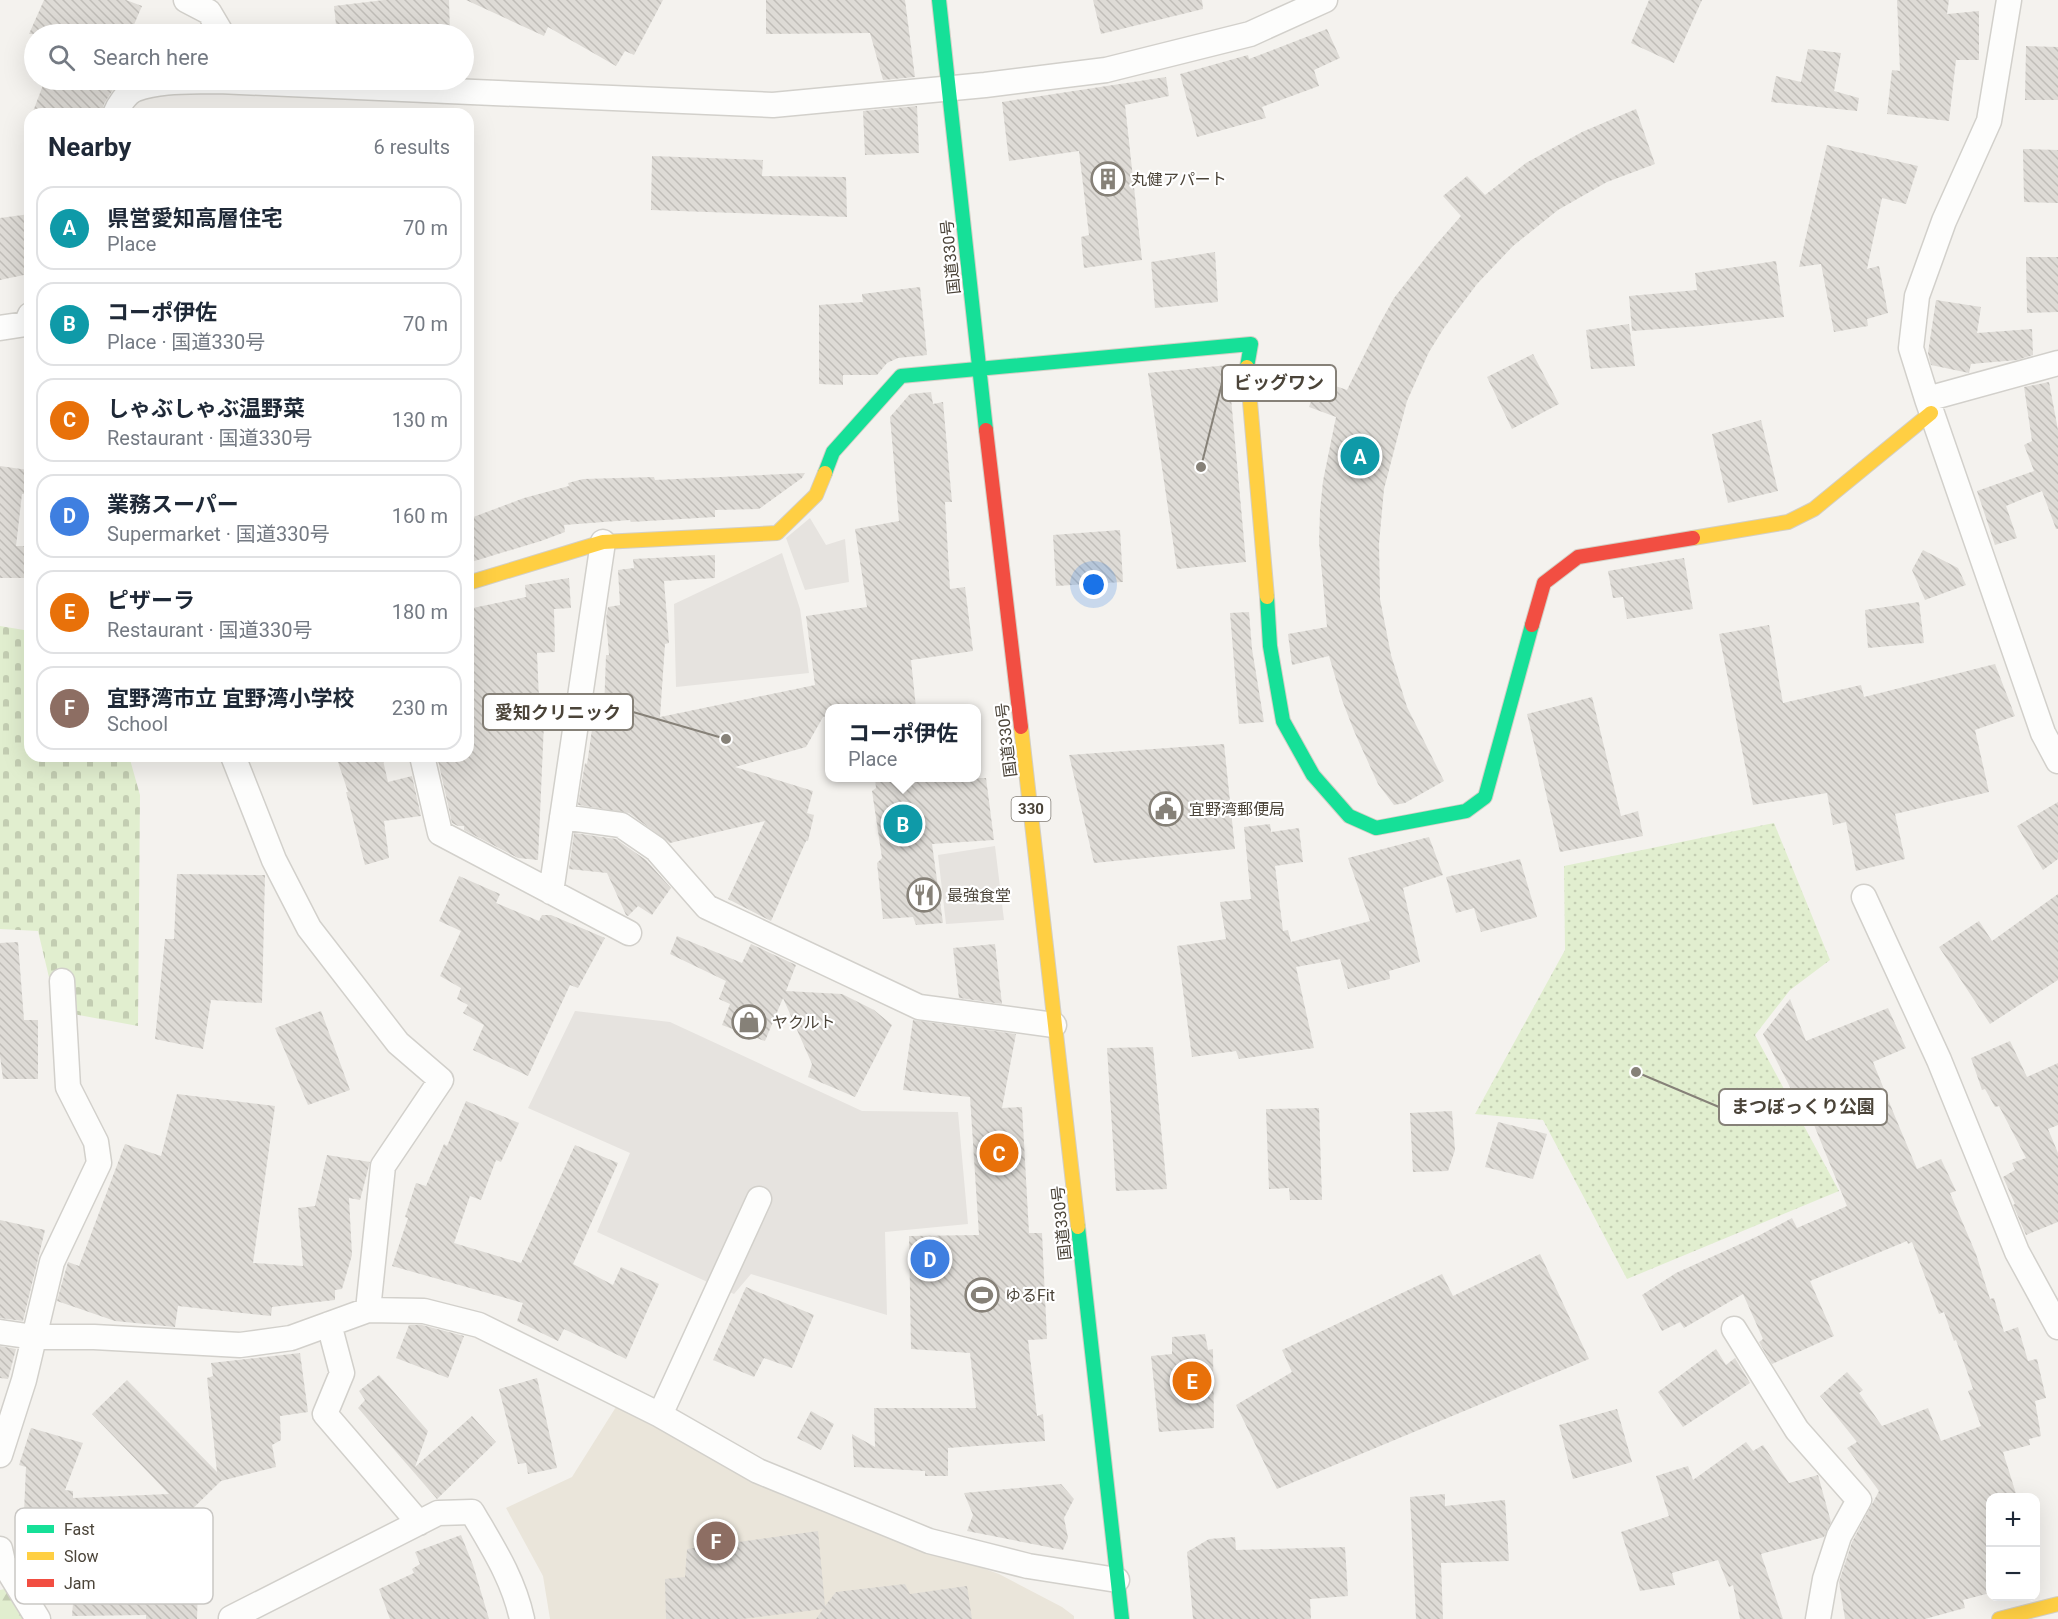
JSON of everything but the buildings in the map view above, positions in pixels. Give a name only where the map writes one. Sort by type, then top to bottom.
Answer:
[{"type":"main road","name":"国道330号","points":[[939,0],[979,370],[1122,1619]]},
{"type":"main road","points":[[474,581],[603,542],[777,533],[816,495],[833,452],[901,376],[1251,344],[1246,370],[1270,646],[1283,722],[1313,775],[1349,816],[1376,828],[1466,811],[1485,797],[1544,583],[1578,557],[1788,522],[1814,509],[1929,406]]},
{"type":"main road","points":[[1999,1619],[2057,1604]]},
{"type":"street","points":[[186,0],[209,12],[216,24]]},
{"type":"street","points":[[440,90],[773,105],[949,88],[1106,70],[1250,34],[1325,0]]},
{"type":"street","points":[[2009,0],[1989,120],[1944,221],[1917,296],[1911,348],[2043,733],[2058,761]]},
{"type":"street","points":[[117,108],[134,90]]},
{"type":"street","points":[[0,327],[24,328]]},
{"type":"street","points":[[1929,406],[2058,363]]},
{"type":"street","points":[[551,892],[603,542]]},
{"type":"street","points":[[235,762],[274,860],[309,928],[398,1043],[441,1080],[383,1166],[368,1310]]},
{"type":"street","points":[[423,762],[440,833],[629,933]]},
{"type":"street","points":[[562,817],[621,825],[656,849],[707,907],[920,1007],[1054,1025]]},
{"type":"street","points":[[1864,897],[1939,1060],[2017,1252],[2058,1327]]},
{"type":"street","points":[[0,1455],[24,1380],[52,1262],[99,1163],[96,1142],[68,1087],[62,981]]},
{"type":"street","points":[[660,1415],[759,1199]]},
{"type":"street","points":[[0,1332],[34,1337],[93,1337],[240,1345],[291,1338],[368,1310],[424,1311],[479,1325],[660,1415],[758,1472],[929,1541],[1028,1566],[1117,1580]]},
{"type":"street","points":[[329,1324],[342,1373],[325,1414],[420,1523]]},
{"type":"street","points":[[1734,1329],[1797,1430],[1858,1500],[1839,1536],[1825,1579],[1818,1619]]},
{"type":"street","points":[[231,1618],[438,1513],[472,1512],[517,1594],[522,1619]]},
{"type":"street","points":[[0,1549],[3,1562],[15,1582]]},
{"type":"street","points":[[29,1604],[38,1619]]},
{"type":"shaded area","points":[[810,518],[826,545],[845,539],[849,582],[805,590],[786,538]]},
{"type":"shaded area","points":[[782,553],[800,609],[809,673],[676,687],[674,604]]},
{"type":"shaded area","points":[[995,846],[1004,920],[946,924],[938,855]]},
{"type":"shaded area","points":[[575,1011],[670,1022],[862,1111],[958,1112],[968,1224],[885,1232],[887,1315],[751,1274],[734,1294],[597,1232],[630,1153],[528,1108]]},
{"type":"shaded area","points":[[621,1399],[708,1457],[783,1496],[999,1574],[1062,1607],[1074,1616],[1074,1619],[550,1619],[543,1576],[506,1508],[572,1477]]},
{"type":"green space","points":[[0,626],[24,630],[24,762],[131,762],[140,795],[138,1026],[57,1011],[38,931],[0,929]]},
{"type":"green space","points":[[1774,823],[1830,960],[1790,990],[1755,1035],[1839,1191],[1627,1279],[1543,1120],[1475,1114],[1565,950],[1564,866]]},
{"type":"green space","points":[[9,1588],[15,1597],[15,1604],[19,1604],[29,1619],[0,1619],[0,1590]]},
{"type":"traffic: fast","points":[[939,0],[986,430]]},
{"type":"traffic: fast","points":[[825,473],[833,452],[901,376],[1251,344],[1247,367]]},
{"type":"traffic: fast","points":[[1267,597],[1270,646],[1283,721],[1313,775],[1349,816],[1376,828],[1466,811],[1485,797],[1532,625]]},
{"type":"traffic: fast","points":[[1078,1227],[1122,1619]]},
{"type":"traffic: slow","points":[[1247,367],[1267,597]]},
{"type":"traffic: slow","points":[[1693,538],[1788,522],[1814,509],[1931,413]]},
{"type":"traffic: slow","points":[[474,581],[603,542],[777,533],[816,495],[825,473]]},
{"type":"traffic: slow","points":[[1021,727],[1078,1227]]},
{"type":"traffic: slow","points":[[1999,1619],[2058,1604]]},
{"type":"traffic: jam","points":[[986,430],[1021,727]]},
{"type":"traffic: jam","points":[[1532,625],[1544,583],[1578,557],[1693,538]]},
{"type":"place","name":"丸健アパート","points":[[1108,179]]},
{"type":"place","name":"県営愛知高層住宅","points":[[1360,456]]},
{"type":"place","name":"ビッグワン","points":[[1201,467]]},
{"type":"place","name":"愛知クリニック","points":[[726,739]]},
{"type":"place","name":"宜野湾郵便局","points":[[1166,809]]},
{"type":"place","name":"コーポ伊佐","points":[[903,824]]},
{"type":"place","name":"最強食堂","points":[[924,895]]},
{"type":"place","name":"ヤクルト","points":[[749,1022]]},
{"type":"place","name":"まつぼっくり公園","points":[[1636,1072]]},
{"type":"place","name":"しゃぶしゃぶ温野菜","points":[[999,1153]]},
{"type":"place","name":"業務スーパー","points":[[930,1259]]},
{"type":"place","name":"ゆるFit","points":[[982,1295]]},
{"type":"place","name":"ピザーラ","points":[[1192,1381]]},
{"type":"place","name":"宜野湾市立 宜野湾小学校","points":[[716,1541]]}]
